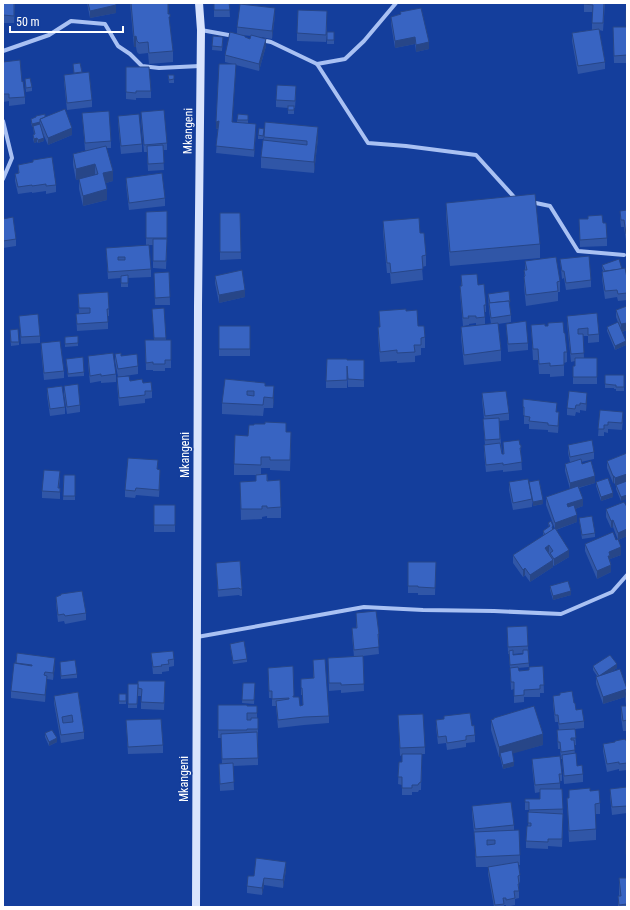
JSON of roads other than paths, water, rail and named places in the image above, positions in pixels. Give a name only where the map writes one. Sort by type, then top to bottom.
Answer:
[{"type":"street","name":"Mkangeni","points":[[196,907],[198,306],[201,30],[199,3]]},
{"type":"street","points":[[317,64],[345,59],[364,41],[396,3]]},
{"type":"street","points":[[3,51],[50,35],[71,21],[105,24],[118,46],[130,54],[142,66],[159,68],[200,66]]},
{"type":"street","points":[[201,30],[240,37]]},
{"type":"street","points":[[255,39],[271,42],[317,64],[368,143],[406,146],[476,155],[515,198],[522,200]]},
{"type":"street","points":[[3,121],[12,158],[3,179]]},
{"type":"street","points":[[529,201],[550,206],[578,251],[624,255]]},
{"type":"street","points":[[197,637],[364,607],[561,614],[612,592],[627,575]]}]
